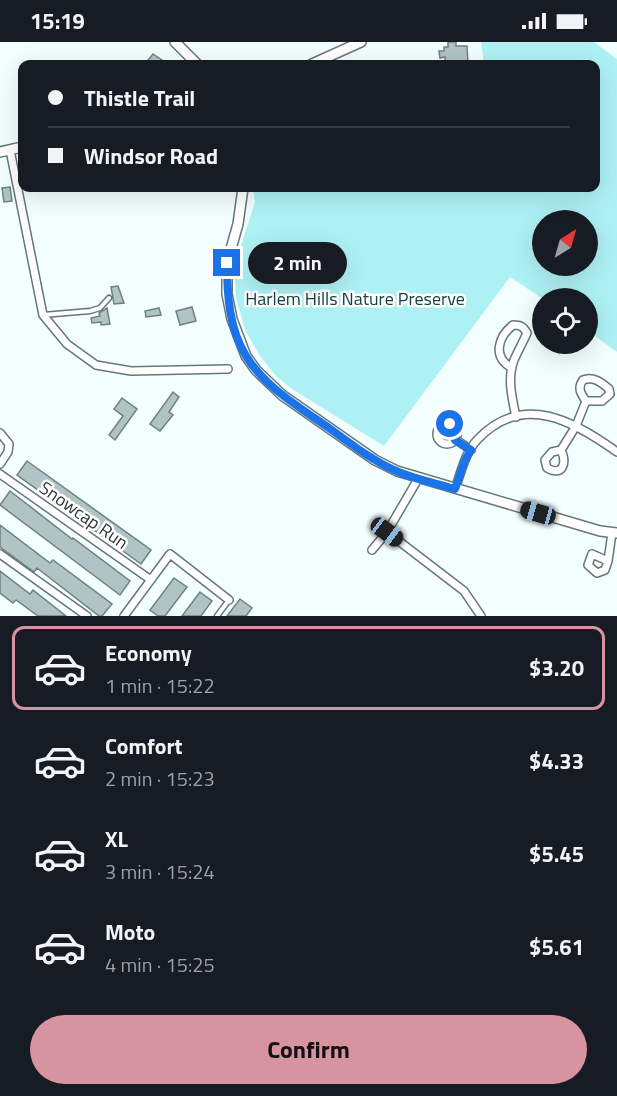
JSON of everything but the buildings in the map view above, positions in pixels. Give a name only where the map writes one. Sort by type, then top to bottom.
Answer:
[{"type":"street","points":[[175,42],[193,60]]},
{"type":"street","points":[[321,60],[361,42]]},
{"type":"street","points":[[5,151],[43,315],[67,344],[96,365],[131,371],[228,369]]},
{"type":"street","points":[[242,192],[238,224],[227,263],[227,294],[232,319],[246,356],[256,370],[282,395],[375,460],[396,471],[614,533],[608,561]]},
{"type":"street","points":[[512,368],[500,358],[498,351],[507,330],[513,325],[519,325],[524,327],[526,333],[512,368],[510,380],[516,417]]},
{"type":"street","points":[[591,378],[609,389],[607,398],[602,401],[586,401],[580,393],[583,380],[591,378]]},
{"type":"street","points":[[561,450],[576,426],[586,401]]},
{"type":"street","points":[[455,489],[465,460],[477,440],[496,424],[525,414],[558,417],[590,433],[617,452]]},
{"type":"street","points":[[0,464],[8,452],[9,444],[1,434]]},
{"type":"street","points":[[455,440],[471,450]]},
{"type":"street","name":"Snowcap Run","points":[[0,474],[151,580]]},
{"type":"street","points":[[372,550],[387,532],[418,478]]},
{"type":"street","points":[[387,532],[464,591],[481,616]]},
{"type":"street","points":[[0,554],[87,616]]},
{"type":"street","points":[[124,616],[170,554],[229,600]]},
{"type":"lane","points":[[43,315],[90,311],[100,308],[109,298]]},
{"type":"lane","points":[[217,616],[229,600]]},
{"type":"green space","name":"Harlem Hills Nature Preserve","points":[[481,42],[594,42],[617,59],[617,352],[598,338],[598,288],[532,288],[532,292],[510,277],[384,446],[292,389],[276,376],[260,356],[245,330],[236,297],[234,268],[255,202],[254,192],[600,192],[600,60],[483,60]]},
{"type":"route","points":[[227,263],[227,294],[238,339],[256,370],[282,395],[375,460],[396,471],[455,489],[471,450],[455,440],[456,429],[450,424]]}]
